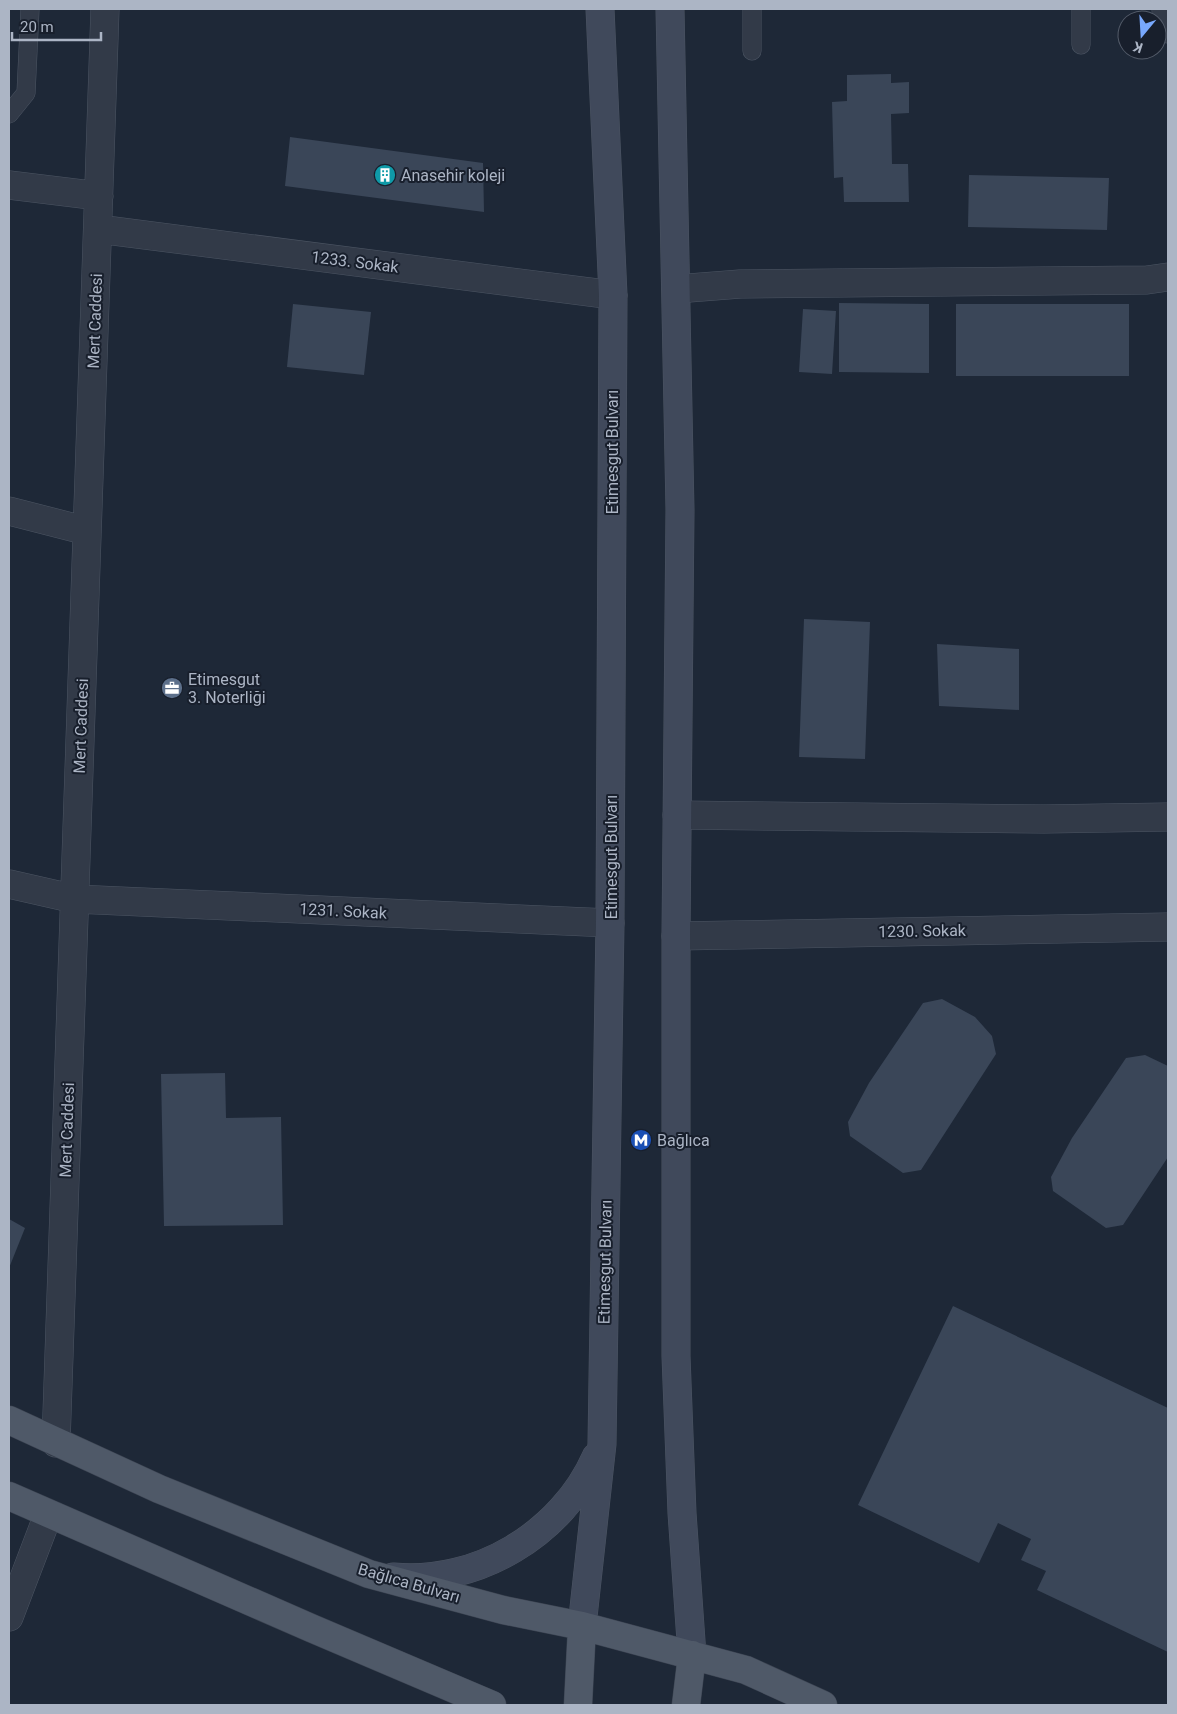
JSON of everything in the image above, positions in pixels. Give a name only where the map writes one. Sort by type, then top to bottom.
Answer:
[{"type":"main road","name":"Etimesgut Bulvarı","points":[[578,1705],[582,1626],[602,1444],[610,923],[613,295],[600,9]]},
{"type":"main road","points":[[670,9],[680,510],[676,936],[676,1356],[682,1513],[692,1655],[686,1705]]},
{"type":"main road","name":"Bağlıca Bulvarı","points":[[9,1420],[56,1443],[159,1488],[369,1574],[503,1610],[582,1626],[746,1670],[823,1705]]},
{"type":"main road","points":[[369,1574],[395,1577],[422,1577],[449,1574],[475,1567],[523,1544],[562,1510],[578,1490],[592,1468],[602,1444]]},
{"type":"main road","points":[[9,1496],[492,1705]]},
{"type":"street","name":"Mert Caddesi","points":[[56,1443],[105,9]]},
{"type":"street","points":[[1166,9],[1168,29]]},
{"type":"street","points":[[9,185],[99,196]]},
{"type":"street","name":"1233. Sokak","points":[[98,229],[613,295]]},
{"type":"street","points":[[676,289],[740,284],[1148,280],[1168,277]]},
{"type":"street","points":[[9,511],[87,531]]},
{"type":"street","points":[[677,815],[1044,819],[1168,817]]},
{"type":"street","name":"1231. Sokak","points":[[9,884],[75,899],[610,923]]},
{"type":"street","name":"1230. Sokak","points":[[676,936],[1168,927]]},
{"type":"street","points":[[9,1617],[48,1514]]},
{"type":"lane","points":[[9,114],[26,93],[30,9]]},
{"type":"lane","points":[[752,9],[752,51]]},
{"type":"lane","points":[[1081,9],[1081,45]]},
{"type":"building","points":[[891,74],[891,83],[909,82],[909,113],[891,114],[892,164],[908,164],[909,202],[844,202],[843,177],[834,178],[832,102],[847,101],[847,75]]},
{"type":"building","name":"Anasehir koleji","points":[[290,137],[483,163],[484,212],[285,186]]},
{"type":"building","points":[[969,175],[1109,178],[1107,230],[968,227]]},
{"type":"building","points":[[839,303],[929,304],[929,373],[839,372]]},
{"type":"building","points":[[293,304],[371,312],[364,375],[287,367]]},
{"type":"building","points":[[956,304],[1129,304],[1129,376],[956,376]]},
{"type":"building","points":[[803,309],[836,311],[832,374],[799,372]]},
{"type":"building","points":[[804,619],[870,622],[865,759],[799,757]]},
{"type":"building","points":[[937,644],[1019,649],[1019,710],[939,706]]},
{"type":"building","points":[[942,999],[975,1017],[992,1036],[996,1054],[921,1170],[903,1173],[850,1136],[848,1122],[869,1083],[923,1003]]},
{"type":"building","points":[[1145,1055],[1168,1066],[1168,1157],[1123,1225],[1106,1228],[1053,1191],[1051,1177],[1072,1138],[1126,1058]]},
{"type":"building","points":[[225,1073],[226,1118],[281,1117],[283,1225],[164,1226],[161,1074]]},
{"type":"building","points":[[9,1219],[25,1228],[9,1268]]},
{"type":"building","points":[[953,1306],[1168,1408],[1168,1652],[1037,1590],[1046,1571],[1021,1560],[1031,1539],[998,1523],[979,1563],[858,1505]]},
{"type":"place","name":"Anasehir koleji","points":[[385,175]]},
{"type":"place","name":"Etimesgut 3. Noterliği","points":[[172,688]]},
{"type":"place","name":"Bağlıca","points":[[641,1140]]}]
